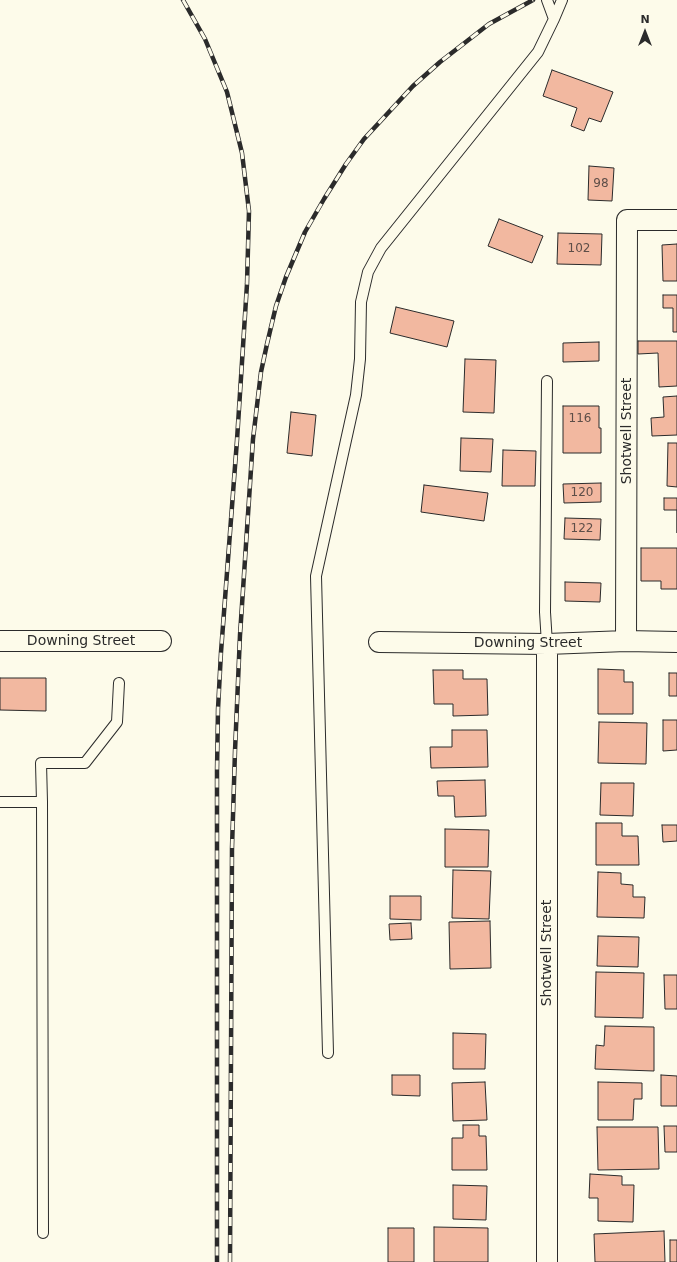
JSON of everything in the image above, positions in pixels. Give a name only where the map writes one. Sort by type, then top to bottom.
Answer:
[{"type":"street","name":"Shotwell Street","points":[[626,641],[627,220],[677,220]]},
{"type":"street","name":"Downing Street","points":[[0,641],[161,640]]},
{"type":"street","name":"Downing Street","points":[[379,642],[547,644],[626,641],[677,642]]},
{"type":"street","name":"Shotwell Street","points":[[547,644],[547,1262]]},
{"type":"lane","points":[[547,0],[554,19]]},
{"type":"lane","points":[[328,1053],[316,576],[356,395],[360,359],[361,302],[368,272],[382,248],[538,52],[562,0]]},
{"type":"lane","points":[[547,381],[545,612],[547,644]]},
{"type":"lane","points":[[43,1233],[41,763],[85,763],[117,722],[119,683]]},
{"type":"lane","points":[[0,802],[42,802]]},
{"type":"building","points":[[552,70],[613,92],[601,122],[589,118],[584,131],[571,126],[577,108],[543,96]]},
{"type":"building","points":[[589,166],[614,168],[612,201],[588,200]]},
{"type":"building","points":[[499,219],[543,236],[532,263],[488,246]]},
{"type":"building","points":[[558,233],[602,234],[601,265],[557,264]]},
{"type":"building","points":[[677,244],[677,281],[663,281],[662,245]]},
{"type":"building","points":[[663,295],[677,295],[677,332],[673,332],[673,308],[663,308]]},
{"type":"building","points":[[396,307],[454,321],[447,347],[390,333]]},
{"type":"building","points":[[638,341],[677,341],[677,386],[659,387],[658,353],[638,354]]},
{"type":"building","points":[[599,342],[599,361],[563,362],[563,343]]},
{"type":"building","points":[[465,359],[496,360],[494,413],[463,412]]},
{"type":"building","points":[[677,396],[677,435],[652,436],[651,418],[664,417],[663,397]]},
{"type":"building","points":[[563,406],[599,406],[601,453],[563,453]]},
{"type":"building","points":[[291,412],[316,415],[312,456],[287,453]]},
{"type":"building","points":[[461,438],[493,439],[491,472],[460,471]]},
{"type":"building","points":[[668,443],[677,443],[677,487],[667,486]]},
{"type":"building","points":[[503,450],[536,451],[535,486],[502,486]]},
{"type":"building","points":[[601,483],[601,502],[564,503],[563,484]]},
{"type":"building","points":[[424,485],[488,493],[484,521],[421,512]]},
{"type":"building","points":[[664,498],[677,498],[677,510],[664,510]]},
{"type":"building","points":[[565,518],[601,519],[600,540],[564,539]]},
{"type":"building","points":[[641,548],[677,548],[677,589],[661,589],[661,581],[641,581]]},
{"type":"building","points":[[565,582],[601,583],[600,602],[565,601]]},
{"type":"building","points":[[598,669],[624,670],[624,682],[633,682],[633,714],[598,714]]},
{"type":"building","points":[[433,670],[463,670],[463,679],[487,679],[488,715],[453,716],[453,704],[434,704]]},
{"type":"building","points":[[669,673],[677,673],[677,696],[669,696]]},
{"type":"building","points":[[0,678],[46,678],[46,711],[0,710]]},
{"type":"building","points":[[663,720],[677,720],[677,750],[663,751]]},
{"type":"building","points":[[599,722],[647,723],[646,764],[598,763]]},
{"type":"building","points":[[452,730],[487,730],[488,767],[431,768],[430,747],[452,747]]},
{"type":"building","points":[[485,780],[486,816],[455,817],[454,796],[438,796],[437,781]]},
{"type":"building","points":[[601,783],[634,783],[633,816],[600,815]]},
{"type":"building","points":[[596,823],[622,823],[622,836],[638,836],[639,865],[596,865]]},
{"type":"building","points":[[662,825],[677,825],[677,841],[663,842]]},
{"type":"building","points":[[445,829],[489,830],[488,867],[445,867]]},
{"type":"building","points":[[453,870],[491,871],[489,919],[452,918]]},
{"type":"building","points":[[598,872],[621,873],[621,884],[633,885],[633,897],[645,897],[644,918],[597,917]]},
{"type":"building","points":[[390,896],[421,896],[421,920],[390,919]]},
{"type":"building","points":[[490,921],[491,968],[450,969],[449,922]]},
{"type":"building","points":[[411,923],[412,939],[390,940],[389,924]]},
{"type":"building","points":[[598,936],[639,937],[638,967],[597,966]]},
{"type":"building","points":[[596,972],[644,973],[643,1018],[595,1017]]},
{"type":"building","points":[[664,975],[677,975],[677,1009],[665,1009]]},
{"type":"building","points":[[605,1026],[654,1027],[654,1071],[595,1069],[596,1045],[604,1046]]},
{"type":"building","points":[[453,1033],[486,1034],[485,1069],[453,1069]]},
{"type":"building","points":[[392,1075],[420,1075],[420,1096],[392,1095]]},
{"type":"building","points":[[661,1075],[677,1076],[677,1106],[661,1106]]},
{"type":"building","points":[[485,1082],[487,1120],[453,1121],[452,1083]]},
{"type":"building","points":[[598,1082],[642,1083],[642,1099],[634,1099],[633,1120],[598,1120]]},
{"type":"building","points":[[463,1125],[479,1125],[479,1136],[486,1136],[487,1170],[452,1170],[452,1138],[463,1138]]},
{"type":"building","points":[[664,1126],[677,1126],[677,1152],[665,1152]]},
{"type":"building","points":[[597,1127],[658,1127],[659,1169],[598,1170]]},
{"type":"building","points":[[590,1174],[622,1176],[622,1185],[634,1185],[633,1222],[598,1221],[598,1198],[589,1198]]},
{"type":"building","points":[[453,1185],[487,1186],[486,1220],[453,1219]]},
{"type":"building","points":[[434,1227],[488,1228],[488,1262],[434,1262]]},
{"type":"building","points":[[388,1228],[414,1228],[414,1262],[388,1262]]},
{"type":"building","points":[[664,1231],[665,1262],[595,1262],[594,1234]]},
{"type":"building","points":[[670,1240],[677,1240],[677,1262],[670,1262]]},
{"type":"railway","points":[[183,0],[205,39],[227,92],[242,153],[249,211],[247,284],[218,709],[217,1262]]},
{"type":"railway","points":[[230,1262],[232,848],[240,635],[253,439],[261,372],[276,306],[286,277],[305,232],[346,164],[364,139],[413,86],[440,62],[489,24],[533,0]]}]
